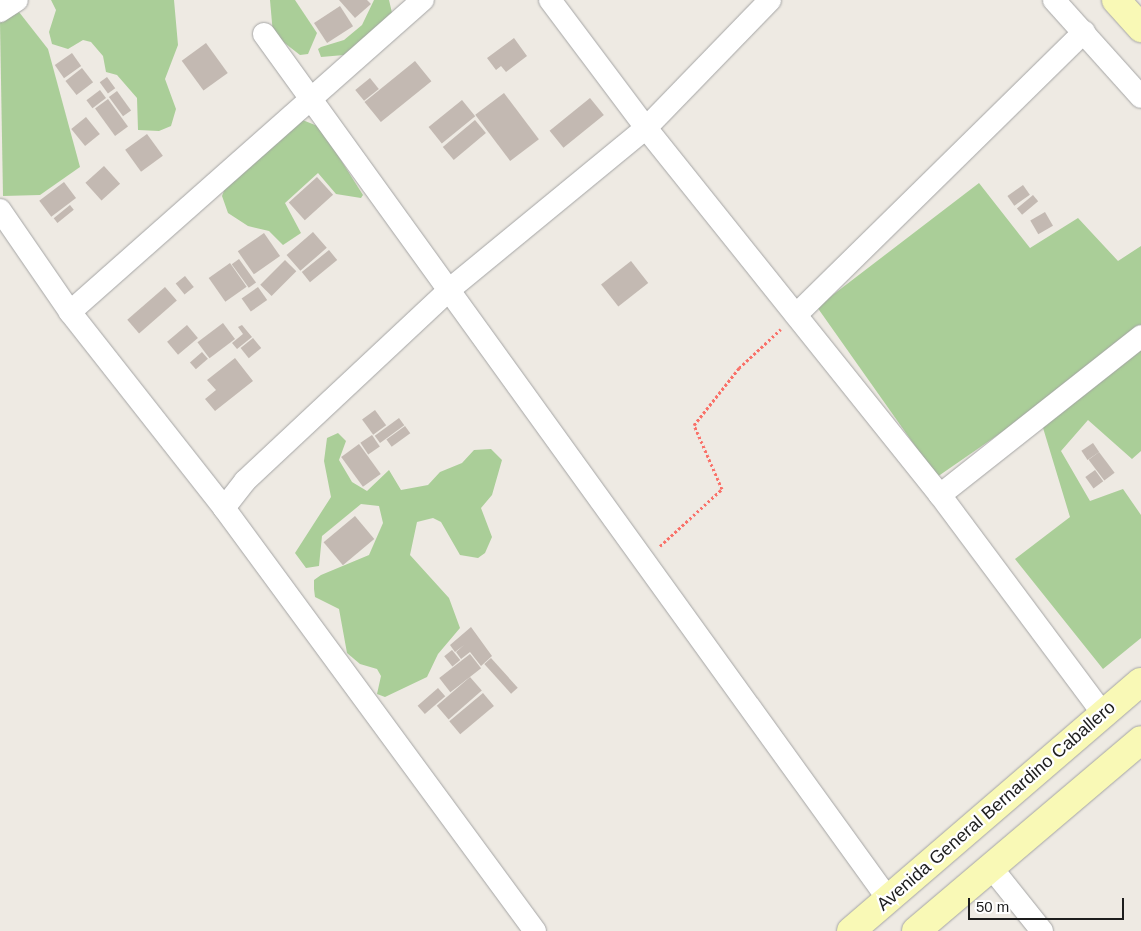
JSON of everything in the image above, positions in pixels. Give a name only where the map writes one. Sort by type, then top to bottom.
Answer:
[{"type":"main road","points":[[1116,0],[1141,28]]},
{"type":"main road","name":"Avenida General Bernardino Caballero","points":[[851,931],[1141,682]]},
{"type":"main road","points":[[916,931],[990,866],[1141,740]]},
{"type":"street","points":[[0,11],[17,0]]},
{"type":"street","points":[[70,312],[313,102],[423,0]]},
{"type":"street","points":[[550,0],[646,128],[940,496],[1104,715]]},
{"type":"street","points":[[224,508],[245,481],[450,289],[646,128],[770,0]]},
{"type":"street","points":[[1054,0],[1141,97]]},
{"type":"street","points":[[796,315],[1084,32]]},
{"type":"street","points":[[264,34],[888,898]]},
{"type":"street","points":[[0,210],[70,312],[224,508],[535,931]]},
{"type":"street","points":[[940,496],[1141,336]]},
{"type":"street","points":[[990,866],[1042,931]]},
{"type":"path","points":[[643,560],[722,488],[694,425],[739,368],[796,315]]},
{"type":"green space","points":[[51,0],[174,0],[178,45],[165,79],[176,109],[171,126],[159,131],[138,130],[137,98],[117,75],[106,72],[103,56],[91,42],[83,40],[68,49],[52,44],[49,32],[56,10]]},
{"type":"green space","points":[[270,0],[295,0],[317,33],[308,54],[300,55],[273,34]]},
{"type":"green space","points":[[374,0],[389,0],[393,17],[344,55],[321,57],[318,49],[344,40],[362,25]]},
{"type":"green space","points":[[19,12],[48,49],[80,167],[40,195],[3,196],[0,22]]},
{"type":"green space","points":[[300,119],[320,127],[363,195],[361,198],[336,194],[318,173],[285,203],[301,233],[283,245],[269,231],[248,226],[228,213],[222,196],[225,188]]},
{"type":"green space","points":[[979,183],[1030,248],[1078,218],[1118,261],[1141,246],[1141,451],[1132,459],[1088,420],[1061,451],[1090,501],[1123,489],[1141,515],[1141,638],[1103,669],[1015,559],[1070,517],[1037,408],[937,477],[817,307]]},
{"type":"green space","points":[[338,433],[346,441],[339,460],[352,482],[367,491],[389,470],[401,490],[428,485],[440,472],[462,463],[474,450],[491,449],[502,460],[492,495],[481,508],[492,537],[485,553],[478,558],[460,555],[441,522],[433,518],[417,522],[410,555],[449,598],[460,628],[438,654],[427,677],[385,697],[377,694],[381,676],[377,669],[360,664],[347,653],[339,609],[315,597],[314,589],[314,580],[321,575],[369,555],[383,523],[379,506],[361,504],[322,536],[319,566],[306,568],[295,553],[331,497],[324,461],[327,438]]},
{"type":"building","points":[[339,0],[367,0],[371,4],[355,18]]},
{"type":"building","points":[[340,6],[353,26],[327,43],[314,23]]},
{"type":"building","points":[[514,38],[527,56],[506,72],[501,66],[496,70],[487,58]]},
{"type":"building","points":[[206,43],[228,73],[203,91],[182,61]]},
{"type":"building","points":[[72,53],[81,66],[64,78],[55,65]]},
{"type":"building","points":[[415,61],[431,81],[381,122],[364,102]]},
{"type":"building","points":[[82,68],[93,82],[77,95],[65,81]]},
{"type":"building","points":[[107,77],[115,88],[108,94],[100,82]]},
{"type":"building","points":[[370,78],[379,89],[364,101],[355,90]]},
{"type":"building","points":[[100,90],[106,98],[92,108],[86,100]]},
{"type":"building","points":[[117,91],[131,110],[123,116],[109,97]]},
{"type":"building","points":[[504,93],[539,139],[510,161],[475,115]]},
{"type":"building","points":[[590,98],[604,115],[563,148],[550,131]]},
{"type":"building","points":[[108,99],[128,127],[115,136],[95,108]]},
{"type":"building","points":[[462,100],[475,116],[442,143],[429,127]]},
{"type":"building","points":[[86,117],[100,134],[85,146],[71,129]]},
{"type":"building","points":[[475,120],[486,133],[454,160],[443,147]]},
{"type":"building","points":[[147,134],[163,156],[141,172],[125,150]]},
{"type":"building","points":[[104,166],[120,184],[101,201],[85,183]]},
{"type":"building","points":[[317,177],[333,195],[305,220],[289,202]]},
{"type":"building","points":[[64,182],[76,198],[51,217],[39,201]]},
{"type":"building","points":[[1023,185],[1030,195],[1014,206],[1007,196]]},
{"type":"building","points":[[1033,195],[1038,201],[1022,215],[1017,208]]},
{"type":"building","points":[[70,205],[74,210],[57,223],[54,218]]},
{"type":"building","points":[[1045,212],[1053,226],[1038,234],[1030,220]]},
{"type":"building","points":[[313,232],[327,248],[300,271],[287,255]]},
{"type":"building","points":[[264,233],[280,256],[254,274],[238,251]]},
{"type":"building","points":[[329,250],[337,260],[310,282],[302,272]]},
{"type":"building","points":[[239,259],[256,282],[249,288],[232,264]]},
{"type":"building","points":[[285,260],[296,271],[272,296],[260,285]]},
{"type":"building","points":[[631,261],[648,283],[618,306],[601,284]]},
{"type":"building","points":[[230,263],[247,287],[225,302],[209,278]]},
{"type":"building","points":[[185,276],[194,287],[184,294],[176,284]]},
{"type":"building","points":[[165,287],[177,301],[139,333],[127,320]]},
{"type":"building","points":[[258,287],[267,300],[251,312],[242,298]]},
{"type":"building","points":[[223,323],[235,339],[209,358],[197,342]]},
{"type":"building","points":[[187,325],[198,338],[178,355],[167,342]]},
{"type":"building","points":[[242,325],[252,337],[237,349],[232,343],[243,334],[238,327]]},
{"type":"building","points":[[253,338],[261,348],[249,358],[241,348]]},
{"type":"building","points":[[202,352],[208,359],[196,369],[190,362]]},
{"type":"building","points":[[235,358],[253,381],[215,411],[205,399],[216,390],[207,380]]},
{"type":"building","points":[[375,410],[386,425],[373,435],[362,419]]},
{"type":"building","points":[[399,418],[404,425],[380,443],[375,436]]},
{"type":"building","points":[[405,426],[410,433],[392,447],[386,440]]},
{"type":"building","points":[[372,435],[380,447],[368,454],[360,443]]},
{"type":"building","points":[[1093,443],[1099,452],[1088,460],[1081,451]]},
{"type":"building","points":[[359,444],[381,474],[363,487],[341,457]]},
{"type":"building","points":[[1099,452],[1115,473],[1104,481],[1089,460]]},
{"type":"building","points":[[1095,470],[1103,481],[1094,488],[1085,477]]},
{"type":"building","points":[[355,516],[374,539],[343,565],[324,542]]},
{"type":"building","points":[[471,627],[492,656],[481,666],[470,652],[461,659],[456,652],[464,645],[455,652],[450,645]]},
{"type":"building","points":[[452,650],[460,660],[452,666],[444,656]]},
{"type":"building","points":[[470,654],[481,668],[450,692],[439,678]]},
{"type":"building","points":[[491,658],[518,688],[511,694],[484,664]]},
{"type":"building","points":[[470,677],[482,691],[449,719],[437,706]]},
{"type":"building","points":[[438,688],[445,696],[425,714],[418,706]]},
{"type":"building","points":[[483,693],[494,706],[460,734],[449,721]]}]
